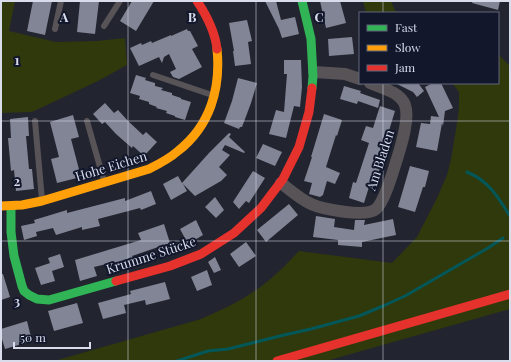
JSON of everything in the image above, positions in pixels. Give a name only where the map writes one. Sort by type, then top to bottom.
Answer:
[{"type":"street","name":"Hohe Eichen","points":[[1,206],[11,206],[42,201],[149,169],[172,157],[194,137],[211,110],[218,80],[218,54],[216,42],[210,22],[197,1]]},
{"type":"street","name":"Krumme Stücke","points":[[11,206],[10,226],[14,259],[22,286],[32,297],[40,300],[49,300],[170,266],[200,254],[224,240],[246,223],[281,183],[296,156],[305,132],[312,100],[314,72],[309,29],[306,12],[302,1]]},
{"type":"street","points":[[314,72],[345,74],[359,78]]},
{"type":"street","name":"Am Bladen","points":[[281,183],[304,200],[326,209],[359,213],[366,213],[376,209],[390,182],[399,153],[406,118],[405,105],[396,94],[372,84]]},
{"type":"street","points":[[276,361],[510,294]]},
{"type":"lane","points":[[55,29],[61,1]]},
{"type":"lane","points":[[104,26],[120,1]]},
{"type":"lane","points":[[153,75],[215,96]]},
{"type":"lane","points":[[87,121],[104,182]]},
{"type":"lane","points":[[35,122],[42,201]]},
{"type":"green space","points":[[1,1],[15,1],[9,31],[56,42],[97,41],[125,38],[127,65],[98,81],[32,112],[1,113]]},
{"type":"green space","points":[[363,1],[391,1],[395,11],[400,12],[366,12]]},
{"type":"green space","points":[[499,55],[510,66],[510,309],[326,361],[54,361],[208,316],[247,296],[259,288],[277,273],[299,251],[392,263],[417,237],[447,175],[458,117],[459,92],[453,84],[499,84]]},
{"type":"building","points":[[33,1],[52,1],[45,35],[27,31]]},
{"type":"building","points":[[80,1],[99,1],[95,34],[77,32]]},
{"type":"building","points":[[132,1],[154,1],[136,31],[120,21]]},
{"type":"building","points":[[265,1],[276,1],[281,20],[295,17],[299,34],[282,38]]},
{"type":"building","points":[[320,1],[340,1],[346,23],[326,28]]},
{"type":"building","points":[[473,1],[500,1],[498,10],[472,3]]},
{"type":"building","points":[[247,20],[252,41],[248,42],[251,64],[235,66],[229,23]]},
{"type":"building","points":[[187,29],[190,31],[198,46],[192,49],[202,67],[179,79],[173,77],[170,72],[176,69],[169,54],[164,57],[162,63],[159,57],[139,66],[130,48],[141,43],[142,45],[151,41],[152,43]]},
{"type":"building","points":[[352,37],[354,54],[329,56],[328,39]]},
{"type":"building","points":[[284,60],[301,60],[302,87],[300,107],[294,106],[286,138],[269,134],[276,110],[284,112],[287,74],[284,74]]},
{"type":"building","points":[[136,75],[155,83],[155,86],[163,88],[161,90],[172,93],[172,95],[191,102],[185,120],[166,113],[167,111],[156,108],[157,107],[149,104],[149,102],[139,99],[140,96],[130,93]]},
{"type":"building","points":[[238,78],[257,83],[242,127],[239,129],[224,123]]},
{"type":"building","points":[[397,84],[419,84],[424,91],[417,97],[413,92]]},
{"type":"building","points":[[431,84],[441,84],[453,108],[445,111],[437,151],[416,147],[421,123],[430,124],[431,116],[439,117],[425,87]]},
{"type":"building","points":[[344,86],[361,91],[360,93],[380,100],[378,108],[358,101],[357,104],[340,99]]},
{"type":"building","points":[[105,103],[114,113],[118,110],[143,135],[146,132],[157,142],[144,156],[133,146],[132,148],[105,122],[102,124],[93,114]]},
{"type":"building","points":[[380,106],[395,111],[380,160],[382,160],[378,175],[373,174],[364,203],[349,198],[353,182],[356,183],[369,143],[361,140],[366,126],[373,128]]},
{"type":"building","points":[[324,114],[342,120],[326,167],[340,173],[335,184],[327,181],[323,195],[320,197],[309,194],[312,183],[304,181]]},
{"type":"building","points":[[73,115],[79,137],[71,139],[81,177],[57,183],[51,159],[59,157],[50,122]]},
{"type":"building","points":[[28,117],[29,136],[26,136],[29,169],[32,169],[34,189],[16,191],[14,170],[11,171],[8,138],[11,138],[10,119]]},
{"type":"building","points":[[229,133],[231,134],[229,137],[245,152],[244,153],[225,145],[222,150],[230,155],[219,167],[227,175],[221,181],[195,196],[183,184],[187,191],[171,200],[163,184],[178,176],[182,183]]},
{"type":"building","points":[[263,144],[282,152],[275,166],[256,158]]},
{"type":"building","points":[[410,166],[429,171],[425,187],[423,187],[415,212],[398,207]]},
{"type":"building","points":[[253,171],[265,178],[249,203],[246,201],[239,209],[233,202]]},
{"type":"building","points":[[151,191],[156,204],[141,210],[140,208],[98,219],[100,226],[82,230],[82,227],[56,235],[53,228],[36,232],[37,236],[24,240],[21,226],[35,223],[34,220],[67,210],[67,213],[125,198],[125,201]]},
{"type":"building","points":[[215,197],[224,210],[216,218],[205,207]]},
{"type":"building","points":[[289,204],[298,215],[266,242],[257,230]]},
{"type":"building","points":[[316,216],[335,219],[334,227],[354,230],[355,220],[365,220],[364,225],[393,219],[396,235],[362,242],[362,247],[338,245],[338,240],[313,237]]},
{"type":"building","points":[[196,220],[203,235],[188,244],[180,229]]},
{"type":"building","points":[[164,224],[170,243],[132,256],[133,259],[116,264],[115,262],[94,267],[97,276],[80,281],[75,260],[141,240],[138,233]]},
{"type":"building","points":[[246,242],[256,256],[239,267],[230,254]]},
{"type":"building","points":[[60,254],[64,267],[52,271],[55,281],[41,285],[35,268],[50,263],[48,258]]},
{"type":"building","points":[[215,257],[221,270],[214,273],[208,262]]},
{"type":"building","points":[[207,270],[212,285],[197,291],[191,277]]},
{"type":"building","points":[[1,274],[3,274],[10,297],[1,300]]},
{"type":"building","points":[[165,282],[170,299],[146,305],[145,300],[124,305],[126,313],[103,319],[98,303],[131,294],[130,291]]},
{"type":"building","points":[[77,303],[83,323],[54,331],[48,311]]},
{"type":"building","points":[[27,321],[32,341],[5,349],[1,336],[1,329]]},
{"type":"waterway","points":[[467,172],[481,180],[492,190],[510,216]]},
{"type":"waterway","points":[[177,361],[208,351],[228,349],[359,316],[405,296],[503,238]]},
{"type":"traffic: fast","points":[[302,1],[311,39],[313,76],[312,88]]},
{"type":"traffic: fast","points":[[11,206],[11,232],[14,256],[22,286],[24,291],[29,295],[37,299],[49,300],[116,281]]},
{"type":"traffic: slow","points":[[1,206],[22,205],[42,201],[149,169],[178,151],[198,130],[211,106],[217,78],[217,49]]},
{"type":"traffic: jam","points":[[197,1],[210,24],[217,49]]},
{"type":"traffic: jam","points":[[116,281],[170,266],[201,254],[234,233],[261,208],[283,179],[299,147],[309,112],[312,88]]},
{"type":"traffic: jam","points":[[277,361],[510,294]]}]
